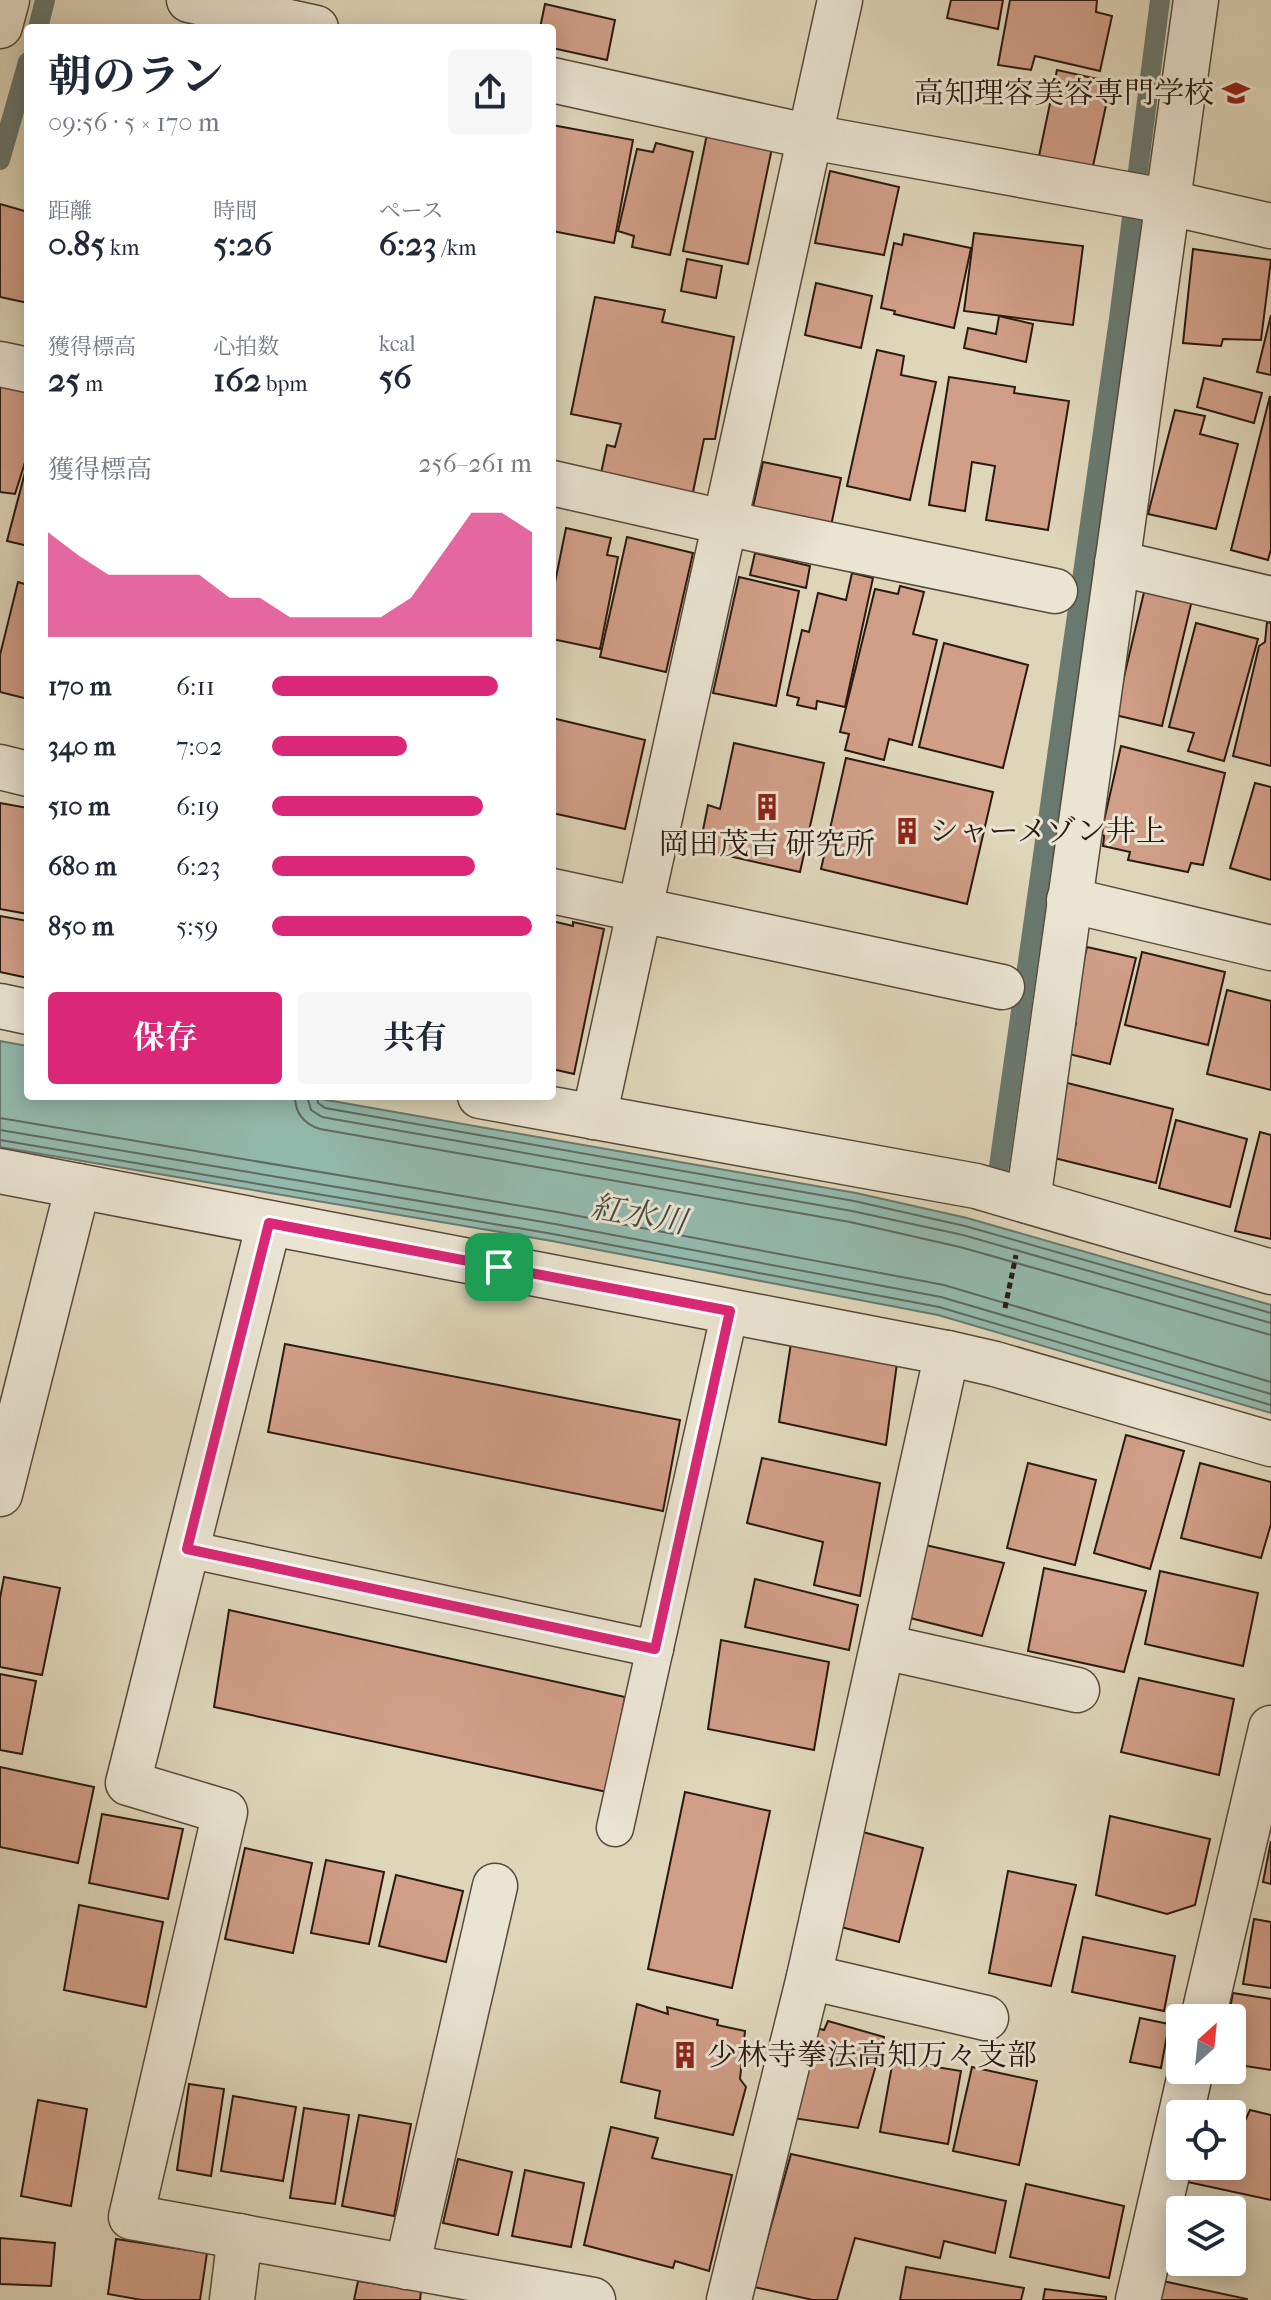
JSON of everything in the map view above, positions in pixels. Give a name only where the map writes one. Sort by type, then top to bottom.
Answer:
[{"type":"street","points":[[0,26],[7,0]]},
{"type":"street","points":[[189,0],[298,24]]},
{"type":"street","points":[[594,1117],[840,0]]},
{"type":"street","points":[[1028,1201],[1117,563],[1144,199],[1196,0]]},
{"type":"street","points":[[556,81],[811,137],[1271,226]]},
{"type":"street","points":[[0,364],[24,369]]},
{"type":"street","points":[[556,484],[1055,591]]},
{"type":"street","points":[[1117,563],[1271,599]]},
{"type":"street","points":[[0,767],[24,773]]},
{"type":"street","points":[[556,892],[1002,987]]},
{"type":"street","points":[[1069,900],[1271,948]]},
{"type":"street","points":[[0,1006],[24,1011]]},
{"type":"street","points":[[502,1100],[976,1186],[1271,1272]]},
{"type":"street","points":[[0,1171],[947,1353],[1271,1444]]},
{"type":"street","points":[[0,1494],[78,1186]]},
{"type":"street","points":[[269,1223],[128,1783],[225,1812],[131,2217],[593,2300]]},
{"type":"street","points":[[729,2300],[809,1977],[947,1353]]},
{"type":"street","points":[[884,1647],[1077,1690]]},
{"type":"street","points":[[1206,2004],[1271,1728]]},
{"type":"street","points":[[407,2267],[495,1886]]},
{"type":"street","points":[[809,1977],[986,2018]]},
{"type":"street","points":[[1138,2300],[1166,2177]]},
{"type":"street","points":[[232,2300],[240,2236]]},
{"type":"lane","points":[[615,1828],[730,1311]]},
{"type":"lane","points":[[187,1549],[655,1649]]},
{"type":"path","points":[[1002,1323],[1017,1251]]},
{"type":"water","name":"紅水川","points":[[0,1041],[24,1045],[24,1100],[327,1100],[856,1193],[967,1218],[1271,1305],[1271,1413],[938,1315],[552,1241],[0,1147]]},
{"type":"building","points":[[951,0],[1003,0],[998,29],[947,18]]},
{"type":"building","points":[[1010,0],[1097,0],[1096,12],[1112,16],[1100,71],[1035,56],[1031,70],[998,65]]},
{"type":"building","points":[[545,4],[615,20],[607,60],[556,49],[556,24],[541,24]]},
{"type":"building","points":[[1057,70],[1111,82],[1093,166],[1039,156]]},
{"type":"building","points":[[556,126],[633,140],[614,243],[556,232]]},
{"type":"building","points":[[707,134],[772,148],[748,264],[683,251]]},
{"type":"building","points":[[656,143],[693,152],[670,255],[632,247],[634,236],[618,231],[637,149],[653,152]]},
{"type":"building","points":[[830,171],[899,187],[884,255],[815,243]]},
{"type":"building","points":[[0,204],[24,211],[24,302],[0,297]]},
{"type":"building","points":[[974,233],[1083,246],[1073,325],[964,311]]},
{"type":"building","points":[[904,234],[971,248],[954,328],[881,308],[894,243],[902,245]]},
{"type":"building","points":[[1193,249],[1271,260],[1261,340],[1223,339],[1221,346],[1183,343]]},
{"type":"building","points":[[687,259],[722,266],[716,298],[681,291]]},
{"type":"building","points":[[816,283],[872,296],[861,348],[805,335]]},
{"type":"building","points":[[595,297],[665,310],[662,322],[734,337],[715,439],[704,439],[692,497],[600,478],[607,445],[615,447],[621,424],[571,414]]},
{"type":"building","points":[[1271,315],[1271,375],[1257,372]]},
{"type":"building","points":[[999,316],[1033,324],[1026,362],[964,348],[968,328],[996,334]]},
{"type":"building","points":[[877,350],[904,356],[901,375],[936,382],[910,500],[847,486]]},
{"type":"building","points":[[949,377],[1015,387],[1014,393],[1069,401],[1048,530],[986,520],[995,466],[972,462],[965,511],[929,505]]},
{"type":"building","points":[[1204,378],[1262,393],[1254,423],[1197,407]]},
{"type":"building","points":[[0,382],[24,387],[24,466],[15,494],[0,492]]},
{"type":"building","points":[[1270,396],[1271,549],[1268,560],[1231,550]]},
{"type":"building","points":[[1175,410],[1205,416],[1200,434],[1238,444],[1216,529],[1148,514]]},
{"type":"building","points":[[763,462],[841,478],[831,526],[753,507]]},
{"type":"building","points":[[24,476],[24,545],[7,541]]},
{"type":"building","points":[[566,528],[611,538],[607,555],[618,557],[600,649],[556,640],[556,577]]},
{"type":"building","points":[[627,537],[693,553],[666,672],[600,657]]},
{"type":"building","points":[[755,553],[810,566],[806,588],[750,575]]},
{"type":"building","points":[[852,573],[873,578],[845,707],[817,701],[816,709],[797,705],[799,698],[787,695],[802,630],[809,632],[818,593],[846,600]]},
{"type":"building","points":[[739,577],[799,591],[776,706],[713,693]]},
{"type":"building","points":[[18,582],[24,584],[24,698],[0,692],[0,655]]},
{"type":"building","points":[[900,586],[924,592],[913,634],[937,640],[912,745],[889,739],[884,760],[845,750],[849,734],[840,732],[875,589],[898,594]]},
{"type":"building","points":[[1145,588],[1192,600],[1162,726],[1115,715]]},
{"type":"building","points":[[1267,622],[1271,623],[1271,766],[1233,756],[1259,646],[1265,642]]},
{"type":"building","points":[[1196,623],[1258,639],[1224,761],[1188,751],[1194,733],[1169,727]]},
{"type":"building","points":[[944,643],[1028,665],[1003,768],[919,747]]},
{"type":"building","points":[[556,719],[645,740],[625,829],[556,814]]},
{"type":"building","name":"岡田茂吉 研究所","points":[[734,743],[824,763],[800,872],[711,852],[714,838],[702,835],[708,805],[720,809]]},
{"type":"building","points":[[1121,746],[1225,773],[1203,865],[1191,863],[1188,872],[1128,860],[1130,852],[1103,846],[1104,836],[1101,834]]},
{"type":"building","name":"シャーメゾン井上","points":[[846,758],[993,792],[967,904],[821,869]]},
{"type":"building","points":[[1255,783],[1271,787],[1271,880],[1230,868]]},
{"type":"building","points":[[0,803],[24,807],[24,913],[0,909]]},
{"type":"building","points":[[0,916],[24,920],[24,977],[0,972]]},
{"type":"building","points":[[556,922],[573,926],[573,922],[604,929],[574,1074],[556,1070]]},
{"type":"building","points":[[1087,947],[1136,958],[1110,1064],[1069,1054],[1076,1023],[1069,1019]]},
{"type":"building","points":[[1142,952],[1225,972],[1208,1045],[1125,1025]]},
{"type":"building","points":[[1227,990],[1271,1001],[1271,1090],[1207,1074]]},
{"type":"building","points":[[1063,1082],[1173,1109],[1156,1183],[1046,1156]]},
{"type":"building","points":[[1176,1120],[1247,1139],[1230,1207],[1159,1188]]},
{"type":"building","points":[[1260,1132],[1271,1135],[1271,1239],[1235,1231]]},
{"type":"building","points":[[791,1343],[897,1363],[886,1445],[779,1422]]},
{"type":"building","points":[[285,1344],[680,1420],[663,1511],[268,1432]]},
{"type":"building","points":[[1126,1435],[1184,1451],[1150,1569],[1094,1553]]},
{"type":"building","points":[[762,1458],[880,1483],[860,1596],[814,1585],[823,1542],[747,1523]]},
{"type":"building","points":[[1028,1463],[1096,1480],[1075,1565],[1007,1548]]},
{"type":"building","points":[[1200,1463],[1271,1482],[1271,1524],[1261,1558],[1181,1538]]},
{"type":"building","points":[[921,1544],[1004,1563],[982,1636],[902,1616]]},
{"type":"building","points":[[1044,1568],[1146,1591],[1124,1672],[1028,1651]]},
{"type":"building","points":[[1160,1571],[1258,1593],[1243,1666],[1145,1644]]},
{"type":"building","points":[[4,1577],[60,1588],[42,1675],[0,1667],[0,1598]]},
{"type":"building","points":[[755,1579],[858,1605],[849,1650],[745,1627]]},
{"type":"building","points":[[229,1610],[625,1697],[607,1792],[214,1707]]},
{"type":"building","points":[[721,1640],[829,1662],[814,1750],[708,1729]]},
{"type":"building","points":[[0,1674],[36,1681],[22,1754],[0,1750]]},
{"type":"building","points":[[1139,1678],[1234,1699],[1219,1775],[1121,1752]]},
{"type":"building","points":[[0,1767],[94,1787],[78,1863],[0,1847]]},
{"type":"building","points":[[685,1792],[770,1811],[732,1988],[648,1969]]},
{"type":"building","points":[[102,1814],[183,1829],[168,1899],[89,1883]]},
{"type":"building","points":[[1110,1816],[1210,1839],[1195,1905],[1167,1914],[1096,1895]]},
{"type":"building","points":[[859,1831],[923,1848],[899,1942],[837,1926]]},
{"type":"building","points":[[1271,1841],[1271,1884],[1263,1882]]},
{"type":"building","points":[[245,1848],[312,1863],[293,1953],[225,1939]]},
{"type":"building","points":[[326,1860],[384,1872],[369,1944],[311,1933]]},
{"type":"building","points":[[1008,1871],[1076,1885],[1051,1986],[989,1973]]},
{"type":"building","points":[[396,1875],[463,1891],[446,1962],[379,1946]]},
{"type":"building","points":[[79,1905],[163,1922],[146,2007],[64,1990]]},
{"type":"building","points":[[1254,1919],[1271,1922],[1271,1988],[1243,1984]]},
{"type":"building","points":[[1083,1937],[1175,1956],[1164,2011],[1072,1992]]},
{"type":"building","points":[[1233,1993],[1271,1999],[1271,2070],[1246,2066],[1246,2004],[1231,2004]]},
{"type":"building","name":"少林寺拳法高知万々支部","points":[[637,2004],[668,2014],[667,2007],[718,2020],[717,2025],[745,2031],[740,2079],[746,2087],[733,2135],[655,2118],[660,2091],[621,2082]]},
{"type":"building","points":[[1140,2018],[1166,2023],[1161,2068],[1130,2062]]},
{"type":"building","points":[[828,2021],[884,2037],[858,2128],[793,2118],[806,2059],[818,2057],[823,2043],[812,2042],[816,2028],[824,2030]]},
{"type":"building","points":[[893,2060],[961,2071],[948,2144],[880,2132]]},
{"type":"building","points":[[972,2067],[1037,2081],[1019,2165],[953,2151]]},
{"type":"building","points":[[189,2084],[224,2089],[211,2176],[177,2170]]},
{"type":"building","points":[[233,2096],[296,2107],[283,2181],[221,2171]]},
{"type":"building","points":[[38,2100],[87,2109],[71,2206],[21,2196]]},
{"type":"building","points":[[304,2108],[349,2115],[335,2204],[290,2198]]},
{"type":"building","points":[[1250,2110],[1271,2115],[1271,2200],[1183,2181],[1246,2180],[1246,2119]]},
{"type":"building","points":[[359,2115],[411,2124],[394,2216],[342,2206]]},
{"type":"building","points":[[611,2127],[658,2138],[652,2158],[732,2175],[709,2271],[675,2261],[673,2268],[584,2245]]},
{"type":"building","points":[[791,2154],[1006,2201],[995,2253],[944,2241],[940,2258],[855,2238],[837,2300],[813,2300],[754,2287]]},
{"type":"building","points":[[458,2159],[512,2172],[498,2235],[443,2223]]},
{"type":"building","points":[[525,2170],[584,2183],[571,2247],[512,2236]]},
{"type":"building","points":[[1026,2184],[1124,2206],[1109,2278],[1010,2257]]},
{"type":"building","points":[[0,2238],[55,2243],[51,2286],[0,2284]]},
{"type":"building","points":[[116,2239],[207,2253],[200,2300],[142,2300],[108,2294]]},
{"type":"building","points":[[906,2267],[1024,2288],[1021,2300],[900,2300]]},
{"type":"building","points":[[1158,2280],[1247,2299],[1247,2300],[1152,2300]]},
{"type":"building","points":[[358,2281],[421,2291],[420,2300],[354,2300]]},
{"type":"building","points":[[1045,2289],[1106,2297],[1106,2300],[1043,2300]]},
{"type":"waterway","points":[[39,24],[45,0]]},
{"type":"waterway","points":[[998,1173],[1119,319],[1160,0]]},
{"type":"waterway","points":[[0,160],[24,76]]},
{"type":"place","name":"高知理容美容専門学校","points":[[1236,93]]},
{"type":"place","name":"岡田茂吉 研究所","points":[[767,807]]},
{"type":"place","name":"シャーメゾン井上","points":[[907,831]]},
{"type":"place","name":"少林寺拳法高知万々支部","points":[[685,2055]]},
{"type":"route","points":[[269,1223],[499,1267],[730,1311],[655,1649],[187,1549],[269,1223]]}]
